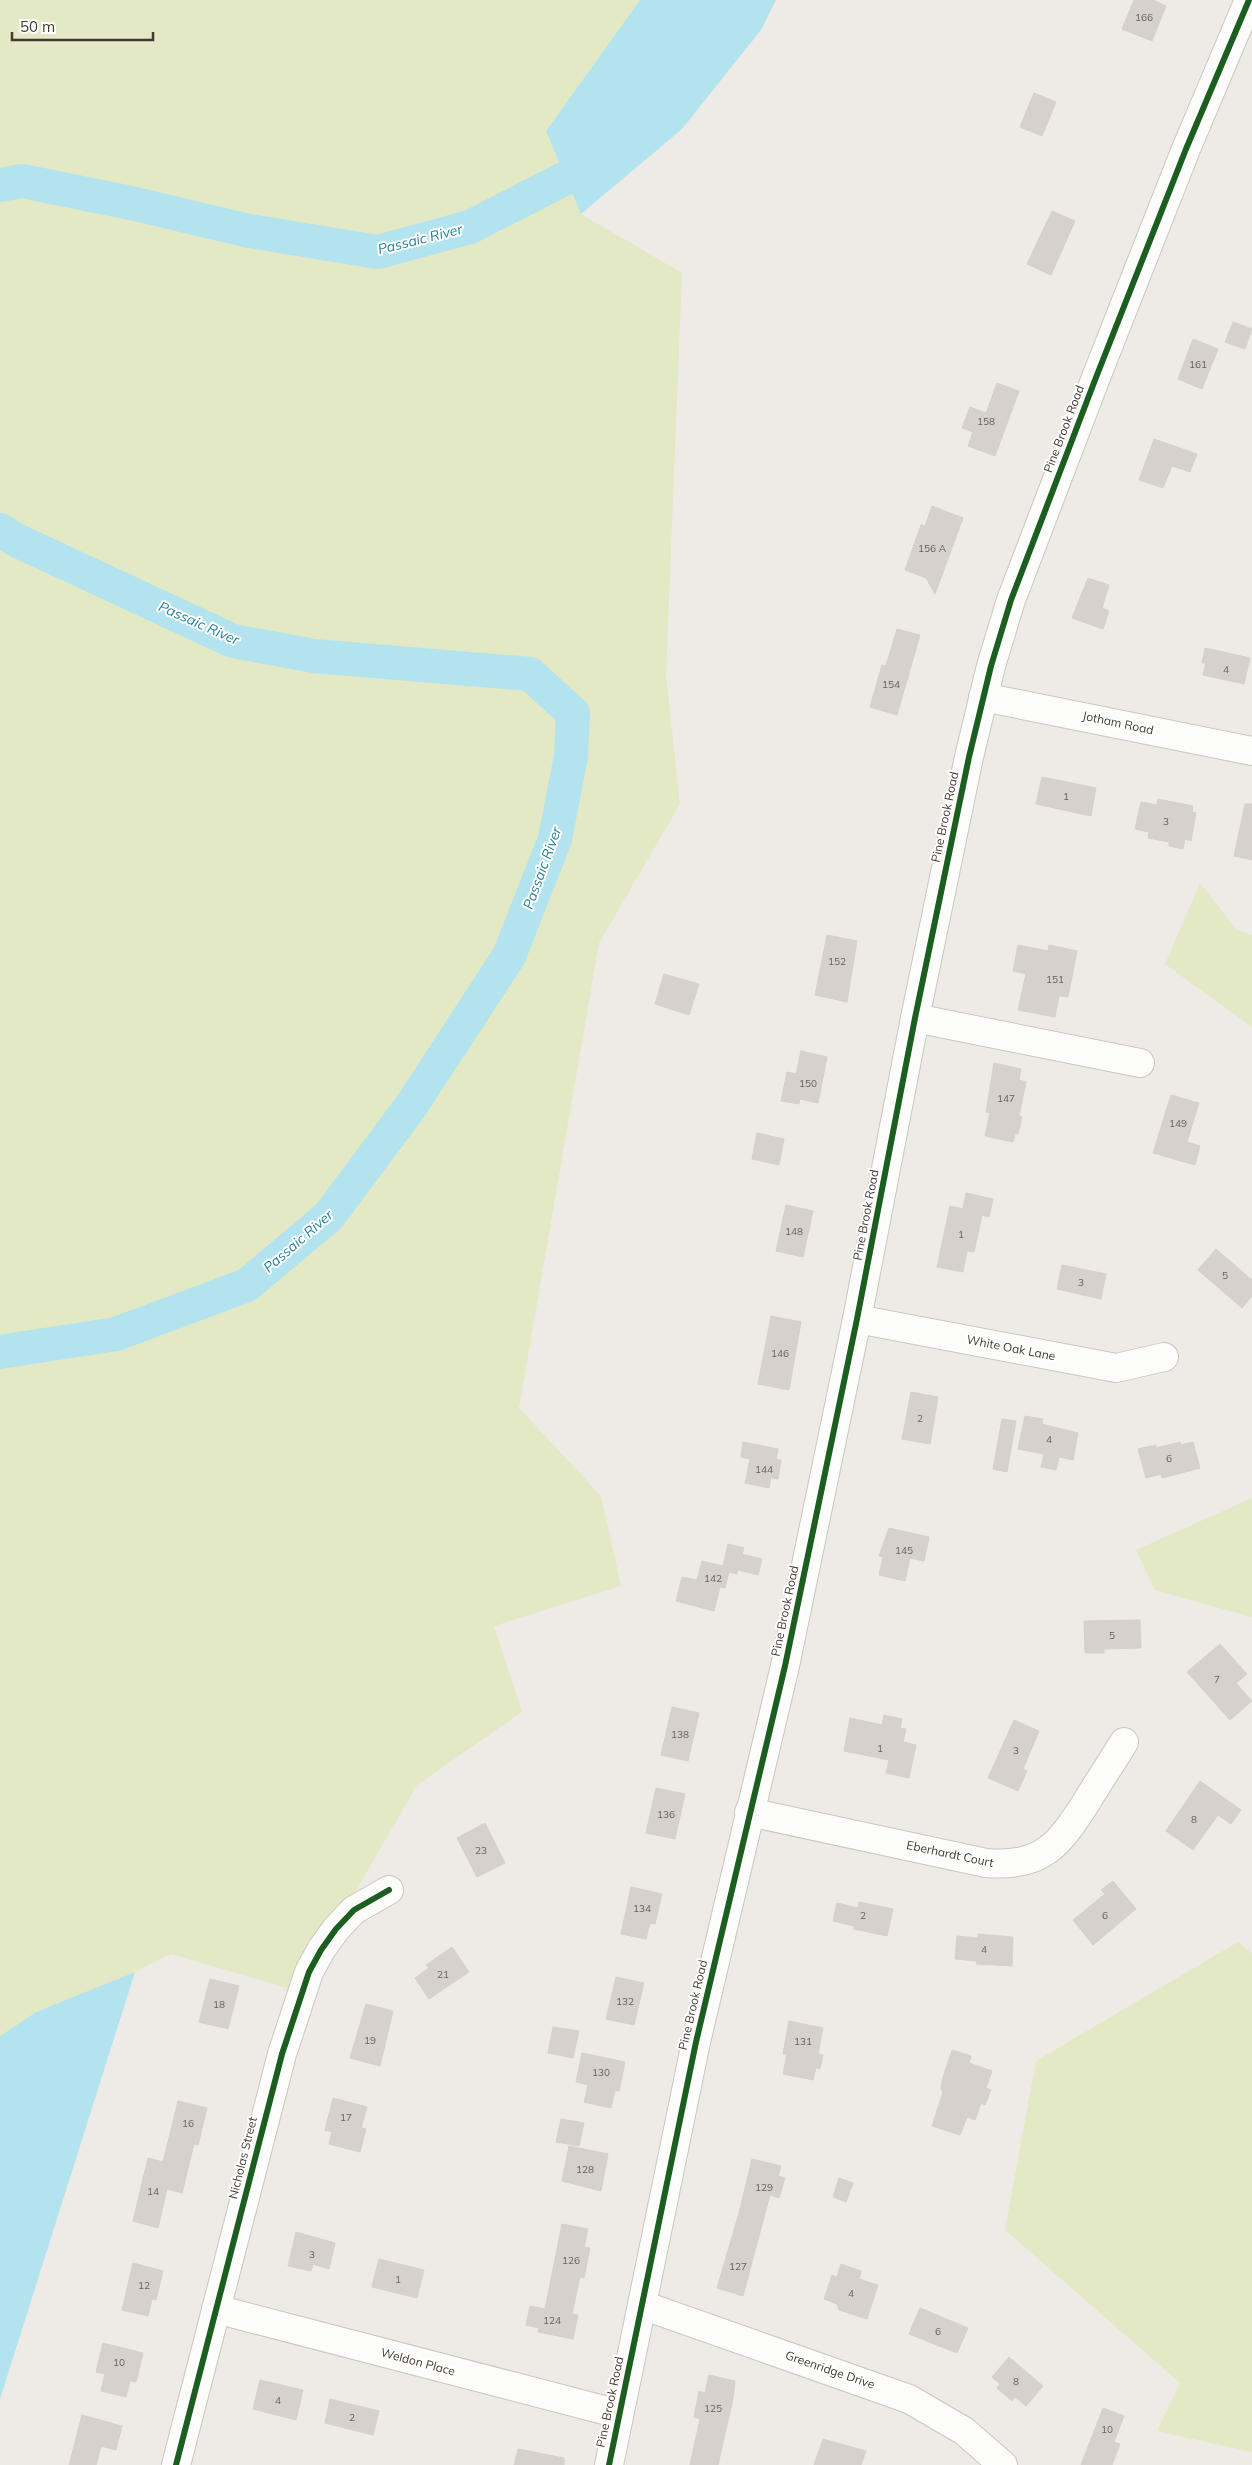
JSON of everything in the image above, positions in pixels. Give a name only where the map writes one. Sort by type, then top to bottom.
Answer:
[{"type":"street","name":"Pine Brook Road","points":[[609,2465],[698,2032],[785,1666],[857,1319],[915,1018],[983,697],[1011,600],[1182,158],[1249,0]]},
{"type":"street","name":"Jotham Road","points":[[983,697],[1252,751]]},
{"type":"street","points":[[915,1018],[1140,1063]]},
{"type":"street","name":"White Oak Lane","points":[[857,1319],[1116,1368],[1164,1357]]},
{"type":"street","name":"Eberhardt Court","points":[[749,1812],[986,1863],[1011,1864],[1036,1857],[1048,1850],[1067,1833],[1124,1742]]},
{"type":"street","name":"Nicholas Street","points":[[176,2465],[282,2054],[309,1972],[321,1950],[336,1929],[354,1910],[389,1890]]},
{"type":"street","name":"Greenridge Drive","points":[[642,2305],[909,2399],[964,2431],[1003,2465]]},
{"type":"street","name":"Weldon Place","points":[[216,2310],[619,2414]]},
{"type":"green space","points":[[0,0],[640,0],[546,131],[581,214],[682,273],[666,675],[680,804],[599,943],[519,1408],[601,1496],[621,1586],[494,1626],[522,1712],[417,1785],[298,1991],[171,1954],[135,1972],[36,2012],[0,2036]]},
{"type":"green space","points":[[1200,883],[1237,930],[1252,935],[1252,1027],[1165,964]]},
{"type":"green space","points":[[1252,1498],[1252,1617],[1155,1590],[1136,1550]]},
{"type":"green space","points":[[1238,1942],[1252,1953],[1252,2452],[1157,2431],[1180,2383],[1005,2230],[1036,2061]]},
{"type":"water","points":[[640,0],[776,0],[761,30],[682,129],[581,214],[546,131]]},
{"type":"water","points":[[135,1972],[0,2399],[0,2036],[36,2012]]},
{"type":"building","points":[[1134,0],[1153,0],[1166,6],[1152,41],[1122,29]]},
{"type":"building","points":[[1034,93],[1056,102],[1042,136],[1020,127]]},
{"type":"building","points":[[1052,211],[1075,221],[1051,275],[1027,264]]},
{"type":"building","points":[[1233,322],[1252,329],[1245,349],[1225,342]]},
{"type":"building","points":[[1193,339],[1218,349],[1202,389],[1178,379]]},
{"type":"building","points":[[997,383],[1019,391],[995,456],[968,446],[973,432],[962,428],[970,407],[986,413]]},
{"type":"building","points":[[1154,439],[1197,454],[1190,472],[1172,466],[1163,488],[1139,480]]},
{"type":"building","points":[[932,506],[963,518],[935,594],[926,578],[905,570],[921,525],[925,526]]},
{"type":"building","points":[[1088,578],[1109,585],[1102,608],[1109,611],[1103,629],[1072,618]]},
{"type":"building","points":[[897,629],[920,635],[897,715],[870,707],[882,665],[886,666]]},
{"type":"building","points":[[1205,648],[1250,658],[1244,684],[1203,675],[1206,663],[1202,663]]},
{"type":"building","points":[[1042,777],[1096,788],[1091,816],[1036,804]]},
{"type":"building","points":[[1158,799],[1193,806],[1192,812],[1196,813],[1191,841],[1185,839],[1183,849],[1169,846],[1169,842],[1148,838],[1149,832],[1135,829],[1141,802],[1157,805]]},
{"type":"building","points":[[1245,804],[1252,804],[1252,860],[1234,856]]},
{"type":"building","points":[[827,935],[857,941],[847,1002],[815,995]]},
{"type":"building","points":[[1018,945],[1048,951],[1049,945],[1077,951],[1068,997],[1059,996],[1055,1017],[1018,1010],[1026,974],[1013,971]]},
{"type":"building","points":[[664,974],[699,984],[689,1015],[655,1004]]},
{"type":"building","points":[[801,1051],[827,1057],[818,1103],[800,1099],[799,1104],[781,1101],[787,1072],[796,1074]]},
{"type":"building","points":[[994,1063],[1021,1069],[1019,1080],[1026,1082],[1019,1116],[1022,1117],[1018,1134],[1015,1134],[1013,1142],[985,1136],[990,1113],[986,1112]]},
{"type":"building","points":[[1171,1095],[1199,1103],[1187,1142],[1200,1146],[1195,1165],[1153,1153]]},
{"type":"building","points":[[757,1133],[784,1139],[779,1165],[752,1159]]},
{"type":"building","points":[[966,1193],[993,1199],[989,1217],[982,1215],[974,1252],[967,1251],[963,1272],[937,1267],[950,1206],[963,1209]]},
{"type":"building","points":[[786,1205],[813,1211],[803,1257],[776,1251]]},
{"type":"building","points":[[1216,1249],[1252,1280],[1252,1296],[1242,1308],[1198,1270]]},
{"type":"building","points":[[1062,1265],[1106,1274],[1101,1299],[1057,1289]]},
{"type":"building","points":[[771,1316],[801,1322],[789,1390],[758,1384]]},
{"type":"building","points":[[911,1392],[938,1397],[930,1444],[902,1439]]},
{"type":"building","points":[[1025,1416],[1043,1419],[1042,1424],[1078,1433],[1073,1460],[1059,1457],[1056,1470],[1041,1467],[1044,1454],[1018,1449]]},
{"type":"building","points":[[1002,1419],[1016,1421],[1007,1472],[993,1469]]},
{"type":"building","points":[[743,1442],[778,1449],[776,1459],[781,1460],[778,1479],[771,1478],[769,1488],[745,1483],[750,1459],[741,1457]]},
{"type":"building","points":[[1180,1442],[1181,1445],[1193,1442],[1200,1468],[1162,1478],[1161,1474],[1146,1478],[1138,1449],[1156,1445],[1156,1448]]},
{"type":"building","points":[[889,1528],[929,1537],[924,1561],[910,1558],[905,1581],[879,1575],[883,1557],[879,1556]]},
{"type":"building","points":[[728,1544],[744,1548],[742,1554],[762,1559],[758,1575],[738,1570],[737,1574],[729,1572],[725,1588],[720,1587],[714,1611],[676,1601],[682,1577],[697,1580],[702,1561],[723,1566]]},
{"type":"building","points":[[1140,1620],[1141,1648],[1104,1649],[1104,1653],[1085,1653],[1084,1621]]},
{"type":"building","points":[[1220,1644],[1247,1674],[1236,1683],[1252,1701],[1230,1720],[1187,1672]]},
{"type":"building","points":[[672,1707],[699,1713],[688,1761],[661,1755]]},
{"type":"building","points":[[884,1715],[902,1719],[900,1728],[906,1729],[903,1742],[916,1745],[909,1778],[886,1773],[889,1760],[844,1751],[850,1718],[882,1725]]},
{"type":"building","points":[[1014,1720],[1039,1731],[1023,1769],[1027,1771],[1018,1791],[988,1778]]},
{"type":"building","points":[[1200,1781],[1241,1810],[1231,1824],[1218,1815],[1193,1850],[1166,1831]]},
{"type":"building","points":[[656,1788],[685,1794],[675,1839],[646,1833]]},
{"type":"building","points":[[485,1823],[505,1863],[477,1877],[457,1838]]},
{"type":"building","points":[[1113,1881],[1136,1909],[1093,1945],[1073,1920],[1105,1894],[1101,1890]]},
{"type":"building","points":[[631,1887],[662,1894],[655,1924],[650,1923],[646,1939],[621,1934]]},
{"type":"building","points":[[859,1902],[893,1909],[887,1936],[854,1929],[854,1926],[833,1921],[837,1903],[858,1908]]},
{"type":"building","points":[[978,1934],[1013,1937],[1012,1966],[976,1964],[977,1961],[955,1959],[957,1936],[978,1938]]},
{"type":"building","points":[[452,1947],[469,1972],[429,1999],[415,1978],[429,1968],[426,1965]]},
{"type":"building","points":[[616,1977],[644,1983],[634,2025],[606,2019]]},
{"type":"building","points":[[210,1979],[239,1986],[228,2029],[199,2022]]},
{"type":"building","points":[[366,2004],[393,2011],[380,2066],[350,2058]]},
{"type":"building","points":[[789,2021],[823,2028],[818,2054],[823,2055],[820,2069],[816,2068],[813,2080],[783,2074],[787,2054],[783,2054]]},
{"type":"building","points":[[553,2027],[579,2031],[573,2058],[548,2053]]},
{"type":"building","points":[[952,2050],[971,2056],[969,2063],[992,2071],[986,2088],[991,2090],[985,2105],[981,2103],[975,2120],[967,2117],[960,2135],[932,2126],[943,2092],[941,2088],[943,2077]]},
{"type":"building","points":[[582,2053],[625,2062],[619,2091],[615,2090],[611,2108],[584,2102],[588,2085],[576,2082]]},
{"type":"building","points":[[333,2098],[367,2107],[361,2128],[366,2129],[360,2152],[329,2144],[332,2132],[325,2130]]},
{"type":"building","points":[[178,2101],[207,2108],[198,2145],[194,2144],[182,2193],[167,2189],[158,2228],[133,2221],[148,2158],[163,2162]]},
{"type":"building","points":[[561,2119],[584,2123],[579,2146],[556,2142]]},
{"type":"building","points":[[569,2146],[608,2154],[601,2191],[562,2181]]},
{"type":"building","points":[[752,2159],[781,2166],[778,2176],[785,2178],[779,2198],[770,2195],[743,2296],[717,2288],[739,2213]]},
{"type":"building","points":[[839,2178],[853,2183],[846,2202],[833,2197]]},
{"type":"building","points":[[562,2224],[588,2229],[584,2247],[590,2248],[584,2278],[580,2277],[572,2314],[578,2315],[573,2339],[538,2332],[539,2328],[526,2325],[530,2306],[545,2309]]},
{"type":"building","points":[[296,2232],[335,2243],[329,2269],[313,2264],[311,2271],[288,2266]]},
{"type":"building","points":[[379,2259],[424,2270],[417,2298],[372,2287]]},
{"type":"building","points":[[133,2263],[163,2271],[156,2300],[152,2299],[148,2316],[122,2310]]},
{"type":"building","points":[[841,2264],[861,2271],[859,2279],[878,2285],[867,2319],[839,2310],[837,2304],[824,2299],[832,2275],[837,2277]]},
{"type":"building","points":[[920,2308],[968,2328],[957,2353],[909,2334]]},
{"type":"building","points":[[103,2343],[143,2353],[136,2382],[130,2381],[126,2397],[101,2391],[105,2374],[96,2372]]},
{"type":"building","points":[[1009,2357],[1043,2386],[1026,2406],[1015,2397],[1012,2401],[997,2388],[1000,2384],[992,2377]]},
{"type":"building","points":[[709,2375],[735,2381],[733,2399],[718,2465],[690,2465],[700,2419],[694,2417],[699,2391],[705,2393]]},
{"type":"building","points":[[260,2380],[303,2390],[296,2420],[253,2409]]},
{"type":"building","points":[[330,2399],[379,2411],[373,2435],[325,2423]]},
{"type":"building","points":[[1103,2408],[1124,2416],[1114,2442],[1120,2444],[1112,2465],[1081,2465]]},
{"type":"building","points":[[82,2415],[122,2426],[116,2450],[101,2446],[96,2465],[69,2465]]},
{"type":"building","points":[[823,2439],[866,2451],[861,2465],[814,2465]]},
{"type":"building","points":[[518,2449],[564,2458],[564,2465],[514,2465]]},
{"type":"waterway","name":"Passaic River","points":[[0,185],[22,181],[131,203],[249,231],[378,252],[470,227],[593,164],[604,155]]},
{"type":"waterway","name":"Passaic River","points":[[0,530],[16,540],[233,641],[314,656],[530,674],[573,713],[571,756],[555,839],[509,956],[411,1106],[329,1216],[247,1285],[116,1334],[0,1352]]},
{"type":"cycle path","points":[[609,2465],[696,2042],[785,1666],[857,1319],[915,1018],[969,757],[991,666],[1011,600],[1095,380],[1186,149],[1249,0]]},
{"type":"cycle path","points":[[176,2465],[282,2054],[309,1972],[321,1950],[336,1929],[354,1910],[389,1890]]}]
